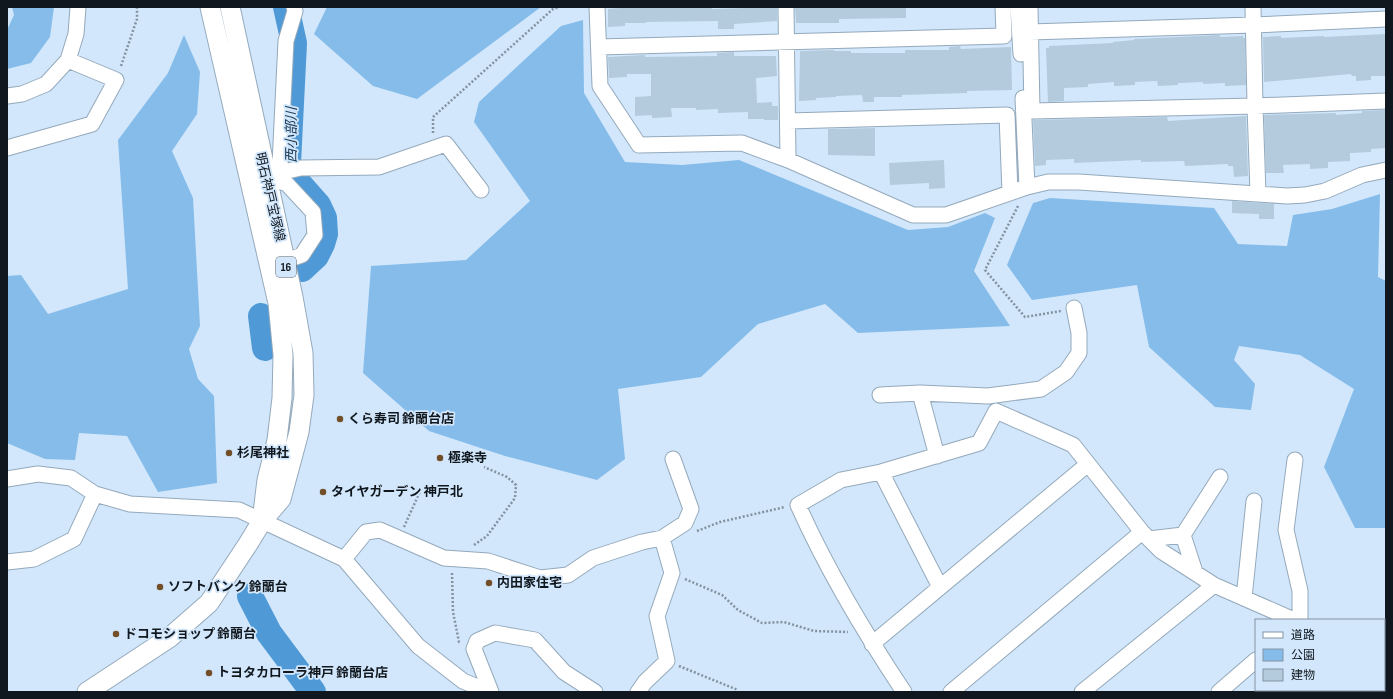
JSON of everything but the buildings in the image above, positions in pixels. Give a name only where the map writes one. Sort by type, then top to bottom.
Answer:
[{"type":"main road","name":"明石神戸宝塚線","points":[[210,7],[278,311],[283,355],[282,398],[277,440],[267,480],[262,521]]},
{"type":"main road","name":"明石神戸宝塚線","points":[[87,692],[169,638],[208,603],[262,521],[281,499],[299,432],[304,395],[303,353],[293,297],[230,7]]},
{"type":"street","points":[[7,96],[22,94],[46,84],[68,60],[76,34],[78,7]]},
{"type":"street","points":[[266,176],[280,164],[286,41],[295,12],[294,7]]},
{"type":"street","points":[[597,7],[600,86],[639,145],[742,143],[788,160],[914,215],[946,215],[1027,187],[1048,182],[1079,182],[1286,196],[1305,195],[1325,191],[1362,175],[1386,170]]},
{"type":"street","points":[[786,7],[788,160]]},
{"type":"street","points":[[599,47],[1004,36],[1003,7]]},
{"type":"street","points":[[1018,7],[1027,187]]},
{"type":"street","points":[[1030,7],[1032,111],[1255,106],[1386,101]]},
{"type":"street","points":[[1253,7],[1258,193]]},
{"type":"street","points":[[1030,32],[1386,19]]},
{"type":"street","points":[[7,148],[92,124],[116,80],[68,60]]},
{"type":"street","points":[[788,121],[1007,115],[1010,193]]},
{"type":"street","points":[[266,176],[301,168],[379,167],[446,144],[481,190]]},
{"type":"street","points":[[266,176],[287,184],[313,212],[315,235],[302,255],[285,261]]},
{"type":"street","points":[[880,395],[920,393],[988,396],[1041,389],[1066,372],[1079,353],[1079,333],[1074,308]]},
{"type":"street","points":[[920,393],[937,456]]},
{"type":"street","points":[[904,692],[869,638],[813,540],[798,505],[841,480],[881,472],[980,443],[996,411],[1073,445],[1145,536],[1161,551],[1214,585],[1292,619]]},
{"type":"street","points":[[344,559],[366,532],[380,530],[448,559],[488,561],[540,578],[568,575],[593,558],[642,542],[662,538],[685,523],[691,508],[673,459]]},
{"type":"street","points":[[1295,460],[1286,530],[1300,591],[1300,619]]},
{"type":"street","points":[[869,638],[940,587],[1088,464]]},
{"type":"street","points":[[881,472],[940,587]]},
{"type":"street","points":[[7,479],[38,474],[71,478],[95,494],[130,504],[239,510],[344,559],[418,646],[463,681],[491,692]]},
{"type":"street","points":[[1183,535],[1220,477]]},
{"type":"street","points":[[7,562],[34,559],[74,539],[95,494]]},
{"type":"street","points":[[1244,598],[1254,501]]},
{"type":"street","points":[[951,692],[1145,536],[1183,535]]},
{"type":"street","points":[[1183,535],[1195,572]]},
{"type":"street","points":[[638,692],[644,682],[667,661],[657,616],[672,573],[662,538]]},
{"type":"street","points":[[1082,692],[1214,585]]},
{"type":"street","points":[[491,692],[474,649],[477,641],[495,633],[535,640],[564,672],[595,692]]},
{"type":"street","points":[[1219,692],[1255,661]]},
{"type":"path","points":[[116,80],[136,20],[137,7]]},
{"type":"path","points":[[432,148],[432,117],[553,9],[559,7]]},
{"type":"path","points":[[1027,187],[985,270],[1025,317],[1074,308]]},
{"type":"path","points":[[474,649],[459,642],[453,612],[452,573],[448,559],[487,536],[515,498],[516,485],[507,477],[484,467]]},
{"type":"path","points":[[400,538],[422,487]]},
{"type":"path","points":[[693,533],[720,522],[798,505]]},
{"type":"path","points":[[672,573],[722,594],[738,610],[762,623],[784,622],[814,632],[869,638]]},
{"type":"path","points":[[667,661],[738,690]]},
{"type":"green space","points":[[12,7],[54,7],[50,37],[31,63],[7,69],[7,30],[14,15]]},
{"type":"green space","points":[[327,7],[541,7],[417,99],[373,86],[314,34]]},
{"type":"green space","points":[[583,20],[584,93],[625,162],[682,165],[739,160],[908,230],[948,227],[985,213],[995,218],[974,271],[1010,326],[858,333],[825,304],[758,324],[701,377],[618,389],[625,459],[597,480],[505,456],[429,431],[363,373],[371,266],[466,260],[530,201],[474,122],[479,102],[561,26]]},
{"type":"green space","points":[[184,35],[200,72],[197,114],[172,151],[193,198],[200,326],[189,349],[198,379],[214,396],[217,483],[158,492],[127,436],[79,433],[75,460],[45,459],[7,443],[7,276],[21,275],[48,314],[128,289],[118,140],[168,73]]},
{"type":"green space","points":[[1380,194],[1378,277],[1386,281],[1386,528],[1355,528],[1324,467],[1354,389],[1300,355],[1239,346],[1234,360],[1255,384],[1251,410],[1215,407],[1149,347],[1137,285],[1032,300],[1007,265],[1033,203],[1050,198],[1214,208],[1238,244],[1287,246],[1293,215],[1332,209]]},
{"type":"waterway","name":"西小部川","points":[[286,7],[294,43],[288,163],[295,179],[318,205],[324,218],[325,234],[316,256],[302,269]]},
{"type":"waterway","name":"西小部川","points":[[261,316],[265,348]]},
{"type":"waterway","name":"西小部川","points":[[250,596],[269,633],[313,692]]},
{"type":"place","name":"くら寿司 鈴蘭台店","points":[[340,419]]},
{"type":"place","name":"杉尾神社","points":[[229,453]]},
{"type":"place","name":"極楽寺","points":[[440,458]]},
{"type":"place","name":"タイヤガーデン 神戸北","points":[[323,492]]},
{"type":"place","name":"内田家住宅","points":[[489,583]]},
{"type":"place","name":"ソフトバンク 鈴蘭台","points":[[160,587]]},
{"type":"place","name":"ドコモショップ 鈴蘭台","points":[[116,634]]},
{"type":"place","name":"トヨタカローラ神戸 鈴蘭台店","points":[[209,673]]}]
